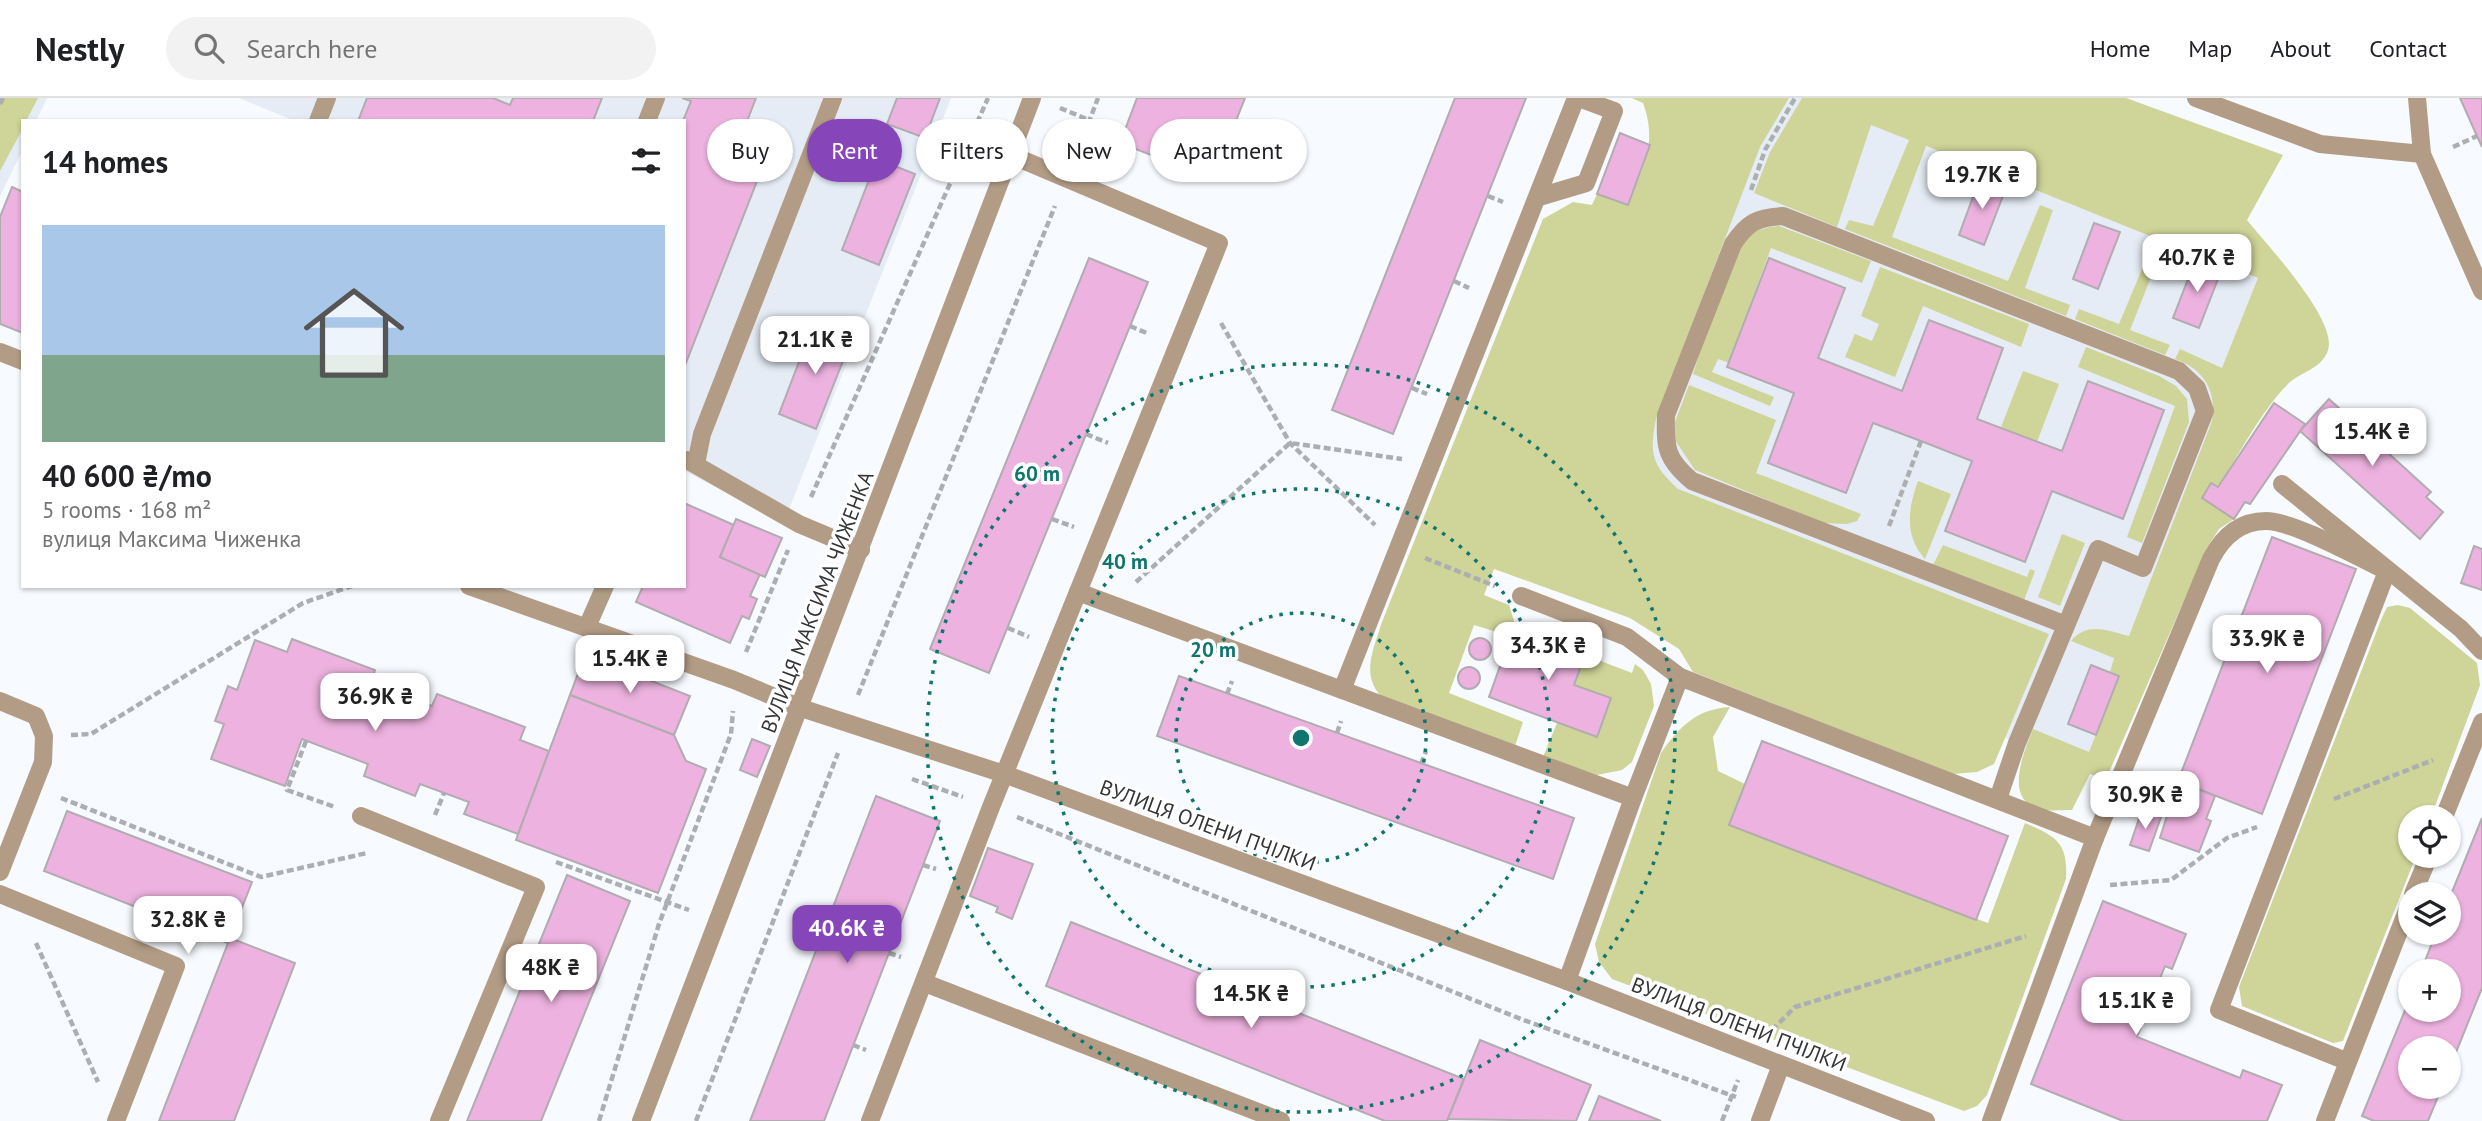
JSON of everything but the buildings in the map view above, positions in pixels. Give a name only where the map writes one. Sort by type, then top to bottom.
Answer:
[{"type":"street","points":[[319,119],[327,98]]},
{"type":"street","points":[[648,119],[656,98]]},
{"type":"street","points":[[833,98],[690,461],[799,524],[861,550]]},
{"type":"street","name":"ВУЛИЦЯ МАКСИМА ЧИЖЕНКА","points":[[1024,119],[1032,98]]},
{"type":"street","points":[[1342,690],[1578,98],[1614,111],[1586,183],[1539,197]]},
{"type":"street","points":[[2196,98],[2320,144],[2422,154]]},
{"type":"street","points":[[2417,98],[2422,154],[2482,291]]},
{"type":"street","name":"ВУЛИЦЯ МАКСИМА ЧИЖЕНКА","points":[[641,1121],[1001,182]]},
{"type":"street","points":[[870,1121],[990,807],[1219,243],[1075,182]]},
{"type":"street","points":[[1998,799],[2098,549],[2143,568],[2205,411],[2197,388],[2179,371],[1783,216],[1762,217],[1745,225],[1733,244],[1667,415],[1665,441],[1672,464],[1692,481],[2066,625]]},
{"type":"street","points":[[0,352],[21,360]]},
{"type":"street","points":[[2282,484],[2461,629],[2482,651]]},
{"type":"street","points":[[1992,1121],[2095,838],[2211,559],[2223,538],[2232,531],[2266,521],[2312,535],[2387,571]]},
{"type":"street","points":[[2346,1061],[2219,1010],[2387,571]]},
{"type":"street","name":"ВУЛИЦЯ ОЛЕНИ ПЧІЛКИ","points":[[475,588],[734,680],[801,708],[1004,774],[1567,981],[1926,1121]]},
{"type":"street","points":[[587,627],[604,588]]},
{"type":"street","points":[[1077,592],[1633,798]]},
{"type":"street","points":[[1521,596],[1627,637],[1680,677],[2095,838]]},
{"type":"street","points":[[1567,981],[1680,677]]},
{"type":"street","points":[[0,701],[36,716],[44,736],[43,762],[0,872]]},
{"type":"street","points":[[2449,805],[2482,722]]},
{"type":"street","points":[[361,816],[536,887],[439,1121]]},
{"type":"street","points":[[0,894],[176,966],[116,1121]]},
{"type":"street","points":[[2325,1121],[2398,933]]},
{"type":"street","points":[[925,982],[1281,1121]]},
{"type":"street","points":[[1762,1114],[1781,1065]]},
{"type":"path","points":[[0,104],[3,98]]},
{"type":"path","points":[[1090,119],[1098,98]]},
{"type":"path","points":[[1749,197],[1765,149],[1795,98]]},
{"type":"path","points":[[696,1121],[838,753],[846,723],[1064,182]]},
{"type":"path","points":[[1201,289],[1290,443],[1398,548],[1521,596]]},
{"type":"path","points":[[1879,553],[1921,441]]},
{"type":"path","points":[[1290,443],[1432,464]]},
{"type":"path","points":[[1109,606],[1290,443]]},
{"type":"path","points":[[44,736],[91,734],[303,603],[346,588]]},
{"type":"path","points":[[306,741],[287,790],[361,816]]},
{"type":"path","points":[[838,753],[851,758]]},
{"type":"path","points":[[902,776],[990,807],[1521,1019],[1732,1095],[1762,1114]]},
{"type":"path","points":[[34,787],[261,877],[370,852]]},
{"type":"path","points":[[536,887],[555,862],[716,920]]},
{"type":"path","points":[[18,900],[99,1084]]},
{"type":"path","points":[[599,1121],[664,913]]},
{"type":"path","points":[[1722,1121],[1749,1052],[1795,1007],[2063,925]]},
{"type":"shaded area","points":[[0,98],[47,98],[37,119],[21,119],[21,153],[0,196]]},
{"type":"shaded area","points":[[239,98],[951,98],[943,119],[916,119],[918,182],[784,522],[686,472],[686,119],[290,119]]},
{"type":"shaded area","points":[[1719,98],[1805,98],[2262,280],[2090,773],[1536,542]]},
{"type":"green space","points":[[0,98],[38,98],[27,119],[21,119],[21,132],[0,171]]},
{"type":"green space","points":[[1632,98],[1789,98],[1760,147],[1656,419],[1653,450],[1658,466],[1678,489],[2049,634],[1994,764],[1977,772],[1953,774],[1693,672],[1679,649],[1630,618],[1494,569],[1484,595],[1509,605],[1515,624],[1503,657],[1493,653],[1500,633],[1474,625],[1449,693],[1523,722],[1515,746],[1380,695],[1374,687],[1371,660],[1382,622],[1543,219],[1573,202],[1592,205],[1597,194],[1628,205],[1649,143],[1643,103]]},
{"type":"green space","points":[[1802,98],[2126,98],[2283,155],[2247,220],[2312,302],[2328,337],[2328,350],[2321,362],[2293,380],[2278,395],[2218,487],[2234,519],[2219,529],[2207,548],[2106,779],[2090,774],[2072,810],[2044,810],[2031,806],[2023,798],[2019,788],[2019,776],[2025,751],[2033,729],[2089,752],[2119,676],[2110,672],[2114,658],[2071,641],[2091,629],[2129,636],[2212,421],[2212,400],[2206,382],[2194,369],[2175,359],[2180,349],[2222,368],[2258,278],[2165,242],[2130,330],[2170,345],[2165,355],[2075,319],[2079,309],[2119,324],[2155,238],[1926,146],[1892,237],[2008,281],[2040,205],[2053,210],[2025,288],[2070,305],[2066,316],[1845,229],[1849,220],[1873,226],[1909,140],[1871,125],[1837,227],[1754,193],[1770,152]]},
{"type":"green space","points":[[1779,226],[1871,261],[1862,283],[1771,248],[1729,363],[1718,359],[1712,372],[1774,397],[1770,406],[1693,374],[1724,281],[1740,248],[1755,232]]},
{"type":"green space","points":[[1880,267],[2029,324],[2021,347],[1923,306],[1895,377],[1845,357],[1855,334],[1872,341],[1879,324],[1861,316]]},
{"type":"green space","points":[[2086,347],[2159,376],[2176,386],[2187,399],[2189,422],[2142,543],[2127,537],[2175,406],[2078,367]]},
{"type":"green space","points":[[2023,371],[2059,384],[2037,442],[2001,427]]},
{"type":"green space","points":[[1689,385],[1776,420],[1756,473],[1861,514],[1857,521],[1847,524],[1823,523],[1695,470],[1675,440],[1675,422]]},
{"type":"green space","points":[[1918,481],[1951,494],[1925,559],[1914,541],[1910,522],[1910,511]]},
{"type":"green space","points":[[2062,534],[2085,543],[2060,606],[2038,597]]},
{"type":"green space","points":[[1943,545],[2027,577],[2030,569],[2035,571],[2024,600],[1933,565]]},
{"type":"green space","points":[[2398,605],[2410,608],[2477,663],[2480,685],[2435,805],[2398,805],[2398,868],[2411,868],[2406,882],[2398,882],[2398,902],[2343,1041],[2333,1043],[2242,1006],[2239,987],[2387,607]]},
{"type":"green space","points":[[1585,655],[1632,673],[1635,664],[1643,670],[1651,684],[1654,706],[1632,762],[1622,770],[1597,775],[1543,757]]},
{"type":"green space","points":[[1730,707],[1713,737],[1718,771],[1745,784],[1730,826],[1988,923],[2025,823],[2053,837],[2062,849],[2066,879],[1987,1095],[1977,1106],[1964,1111],[1612,979],[1599,962],[1595,944],[1661,753],[1682,727],[1699,715]]}]
